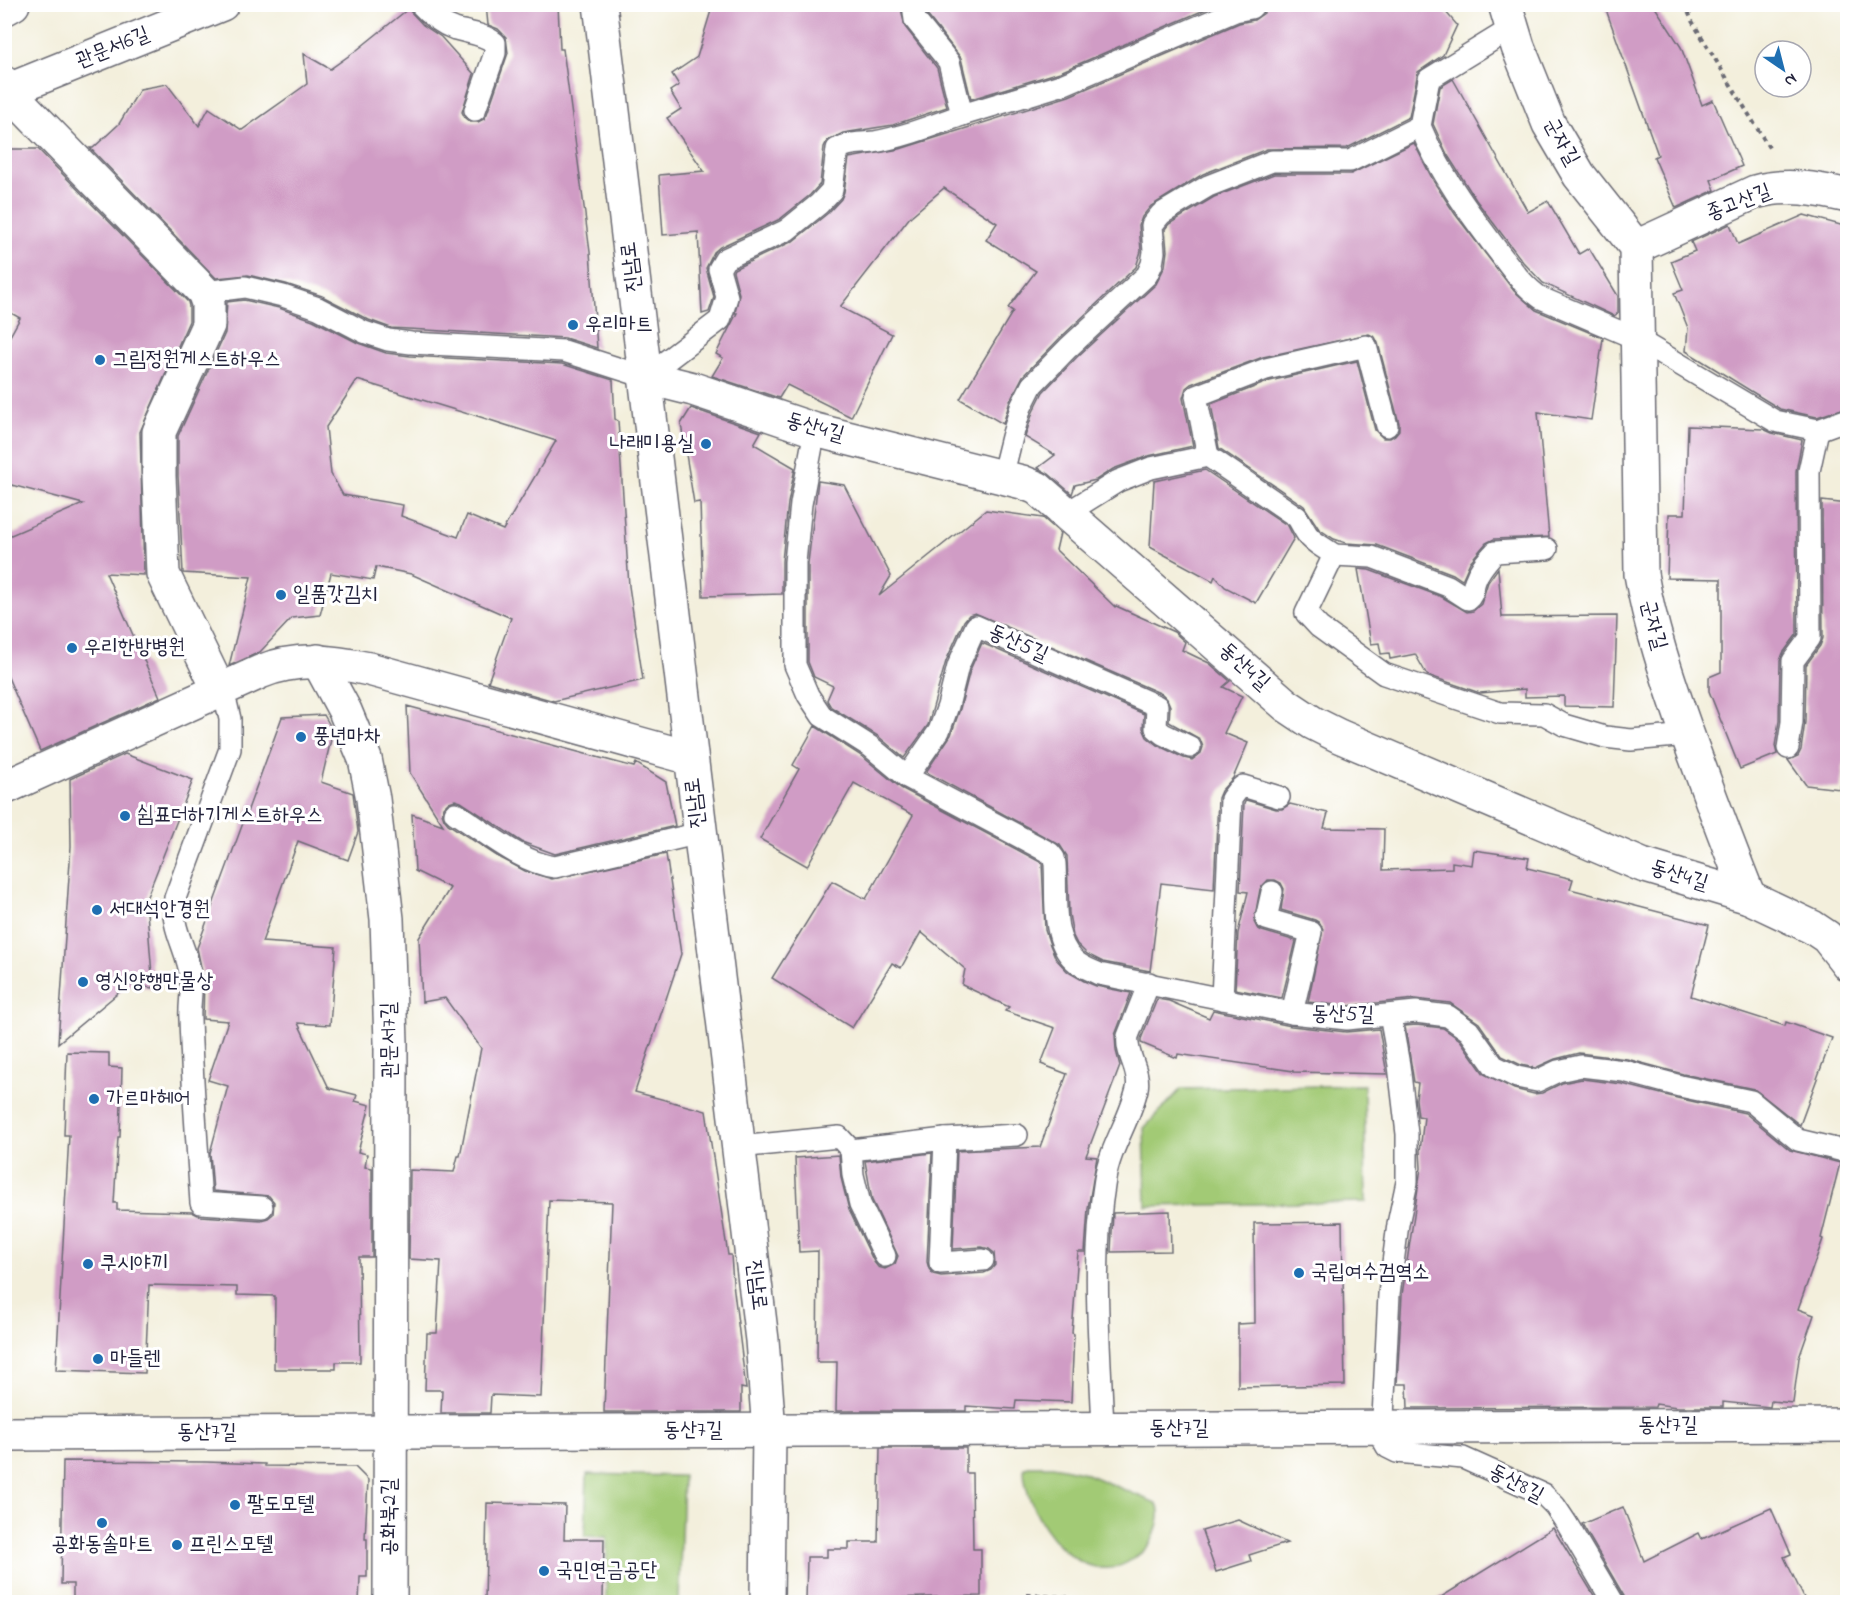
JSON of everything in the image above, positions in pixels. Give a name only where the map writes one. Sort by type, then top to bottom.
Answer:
[{"type":"street","points":[[4,9],[13,4]]},
{"type":"street","name":"관문서6길","points":[[6,89],[222,4]]},
{"type":"street","name":"진남로","points":[[600,4],[762,1340],[769,1431],[767,1602]]},
{"type":"street","name":"군자길","points":[[1508,16],[1538,99],[1554,132],[1579,175],[1636,247],[1641,574],[1646,605],[1710,799],[1749,897]]},
{"type":"street","points":[[6,89],[204,292],[208,303],[208,325],[159,432],[159,476],[163,574],[219,690]]},
{"type":"street","name":"종고산길","points":[[1636,247],[1755,192],[1772,187],[1848,196]]},
{"type":"street","name":"동산4길","points":[[645,377],[693,390],[815,430],[1022,482],[1037,488],[1286,705],[1312,723],[1642,865],[1749,897],[1812,927],[1833,944],[1848,964]]},
{"type":"street","points":[[4,788],[219,690],[290,662],[318,661],[369,669],[691,758]]},
{"type":"street","name":"관문서7길","points":[[318,661],[345,711],[365,759],[373,799],[387,919],[391,1043],[391,1432]]},
{"type":"street","name":"동산7길","points":[[4,1434],[1848,1425]]},
{"type":"street","name":"공화북2길","points":[[390,1602],[391,1432]]},
{"type":"lane","points":[[420,4],[440,22],[488,38],[495,43],[495,52],[475,110]]},
{"type":"lane","points":[[913,4],[915,20],[949,62],[962,115]]},
{"type":"lane","points":[[204,292],[245,287],[309,305],[348,325],[388,339],[411,343],[564,351],[645,377],[720,320],[727,297],[719,269],[725,259],[787,230],[819,204],[832,190],[837,149],[847,143],[874,142],[926,128],[1064,84],[1235,11],[1251,8],[1255,4]]},
{"type":"lane","points":[[1508,16],[1429,78],[1420,126],[1426,141],[1467,211],[1521,282],[1541,298],[1637,339],[1775,421],[1818,430],[1846,420]]},
{"type":"lane","points":[[1002,477],[1012,437],[1032,385],[1147,274],[1154,252],[1152,225],[1161,213],[1208,186],[1272,161],[1350,161],[1420,126]]},
{"type":"lane","points":[[1388,426],[1366,345],[1266,369],[1196,396],[1208,456],[1297,517],[1306,533],[1334,555],[1372,557],[1448,586],[1468,599],[1473,595],[1475,581],[1483,565],[1495,552],[1547,549]]},
{"type":"lane","name":"동산5길","points":[[815,430],[801,504],[795,562],[795,665],[808,695],[822,716],[871,747],[907,777],[1050,853],[1055,864],[1058,926],[1063,944],[1075,961],[1099,974],[1292,1013],[1347,1019],[1416,1012],[1448,1016],[1468,1032],[1494,1066],[1517,1077],[1537,1081],[1558,1071],[1581,1065],[1624,1071],[1751,1101],[1798,1140],[1848,1152]]},
{"type":"lane","points":[[1788,748],[1792,722],[1793,661],[1810,638],[1809,471],[1818,430]]},
{"type":"lane","points":[[1067,513],[1118,481],[1151,468],[1208,456]]},
{"type":"lane","points":[[1334,555],[1306,613],[1319,627],[1384,674],[1500,713],[1544,714],[1564,725],[1605,737],[1631,740],[1688,735]]},
{"type":"lane","name":"동산5길","points":[[907,777],[939,731],[958,666],[976,626],[1157,706],[1156,728],[1163,734],[1190,747]]},
{"type":"lane","points":[[219,690],[227,706],[230,719],[230,749],[172,911],[174,924],[189,964],[192,982],[190,1034],[201,1203],[262,1207]]},
{"type":"lane","points":[[1222,999],[1231,799],[1243,786],[1279,797]]},
{"type":"lane","points":[[454,813],[523,856],[546,866],[555,867],[700,833]]},
{"type":"lane","points":[[1272,892],[1266,919],[1311,932],[1292,1013]]},
{"type":"lane","points":[[1103,1429],[1097,1267],[1100,1224],[1107,1169],[1138,1086],[1126,1044],[1149,983]]},
{"type":"lane","points":[[1381,1428],[1389,1294],[1398,1224],[1407,1182],[1407,1134],[1399,1065],[1390,1015]]},
{"type":"lane","points":[[851,1150],[945,1139],[1017,1135]]},
{"type":"lane","points":[[739,1147],[838,1137],[851,1150],[853,1175],[860,1204],[885,1256]]},
{"type":"lane","points":[[945,1139],[939,1263],[983,1260]]},
{"type":"lane","name":"동산8길","points":[[1381,1428],[1382,1438],[1387,1447],[1397,1452],[1463,1458],[1543,1494],[1555,1506],[1567,1524],[1614,1602]]},
{"type":"path","points":[[1684,4],[1774,156]]},
{"type":"path","points":[[1027,1595],[1066,1597],[1079,1602]]},
{"type":"green space","points":[[1364,1085],[1366,1202],[1146,1206],[1144,1128],[1181,1089]]},
{"type":"green space","points":[[1053,1466],[1082,1472],[1156,1503],[1159,1509],[1159,1520],[1151,1542],[1134,1558],[1115,1567],[1095,1567],[1077,1559],[1060,1546],[1045,1528],[1034,1508],[1026,1487],[1024,1468]]},
{"type":"green space","points":[[587,1474],[683,1476],[679,1602],[606,1602],[607,1537],[585,1536]]},
{"type":"building","points":[[486,4],[558,4],[560,49],[563,49],[590,252],[597,348],[565,338],[391,328],[369,320],[322,296],[286,284],[248,275],[216,278],[90,148],[93,148],[119,124],[140,89],[167,84],[199,126],[209,108],[242,130],[307,84],[304,54],[330,69],[408,9],[423,25],[441,37],[474,74],[462,112],[470,122],[478,122],[487,114],[508,53],[506,37],[498,29],[488,25]]},
{"type":"building","points":[[713,4],[900,4],[905,27],[937,68],[947,107],[893,125],[843,133],[827,141],[824,147],[820,184],[810,195],[780,219],[714,252],[706,268],[714,297],[709,312],[702,314],[698,232],[663,235],[659,175],[704,171],[667,118],[681,109],[670,91],[679,85],[672,74],[697,57]]},
{"type":"building","points":[[926,4],[1218,4],[1060,72],[971,99],[961,58],[927,15]]},
{"type":"building","points":[[1267,4],[1439,4],[1457,25],[1443,55],[1418,72],[1409,117],[1347,148],[1267,149],[1203,174],[1151,206],[1139,225],[1141,251],[1136,267],[1023,376],[1010,401],[1003,424],[960,399],[1013,311],[1008,308],[1036,271],[986,240],[997,223],[944,188],[910,217],[840,307],[892,334],[851,417],[787,385],[779,398],[712,376],[723,358],[716,354],[737,313],[735,313],[739,294],[734,269],[793,241],[828,213],[841,199],[844,192],[849,158],[900,149],[1069,96],[1239,23],[1254,20],[1264,13]]},
{"type":"building","points":[[1604,4],[1653,4],[1681,47],[1702,105],[1713,100],[1742,166],[1711,180],[1715,190],[1676,208],[1654,157],[1658,155]]},
{"type":"building","points":[[1453,79],[1528,212],[1548,201],[1579,254],[1589,248],[1618,296],[1618,313],[1614,316],[1543,283],[1523,262],[1476,200],[1447,154],[1433,124],[1440,87]]},
{"type":"building","points":[[1414,143],[1434,182],[1455,214],[1514,291],[1536,310],[1603,338],[1591,420],[1538,412],[1549,537],[1494,539],[1486,543],[1470,562],[1462,580],[1453,574],[1377,545],[1346,543],[1334,539],[1319,529],[1304,506],[1219,448],[1211,404],[1270,381],[1357,361],[1375,430],[1383,438],[1395,435],[1399,430],[1399,423],[1378,343],[1375,337],[1369,334],[1263,357],[1191,384],[1186,388],[1183,398],[1193,446],[1148,456],[1113,469],[1096,480],[1075,485],[1072,494],[1049,474],[1038,468],[1055,455],[1025,437],[1033,412],[1043,392],[1077,357],[1156,284],[1165,266],[1167,251],[1165,229],[1169,224],[1214,197],[1274,174],[1351,174]]},
{"type":"building","points":[[4,149],[38,149],[188,302],[189,306],[189,321],[140,432],[144,575],[106,573],[160,697],[40,751],[4,668],[4,538],[83,504],[4,483],[4,347],[20,318],[4,309]]},
{"type":"building","points":[[1804,215],[1848,227],[1848,407],[1817,417],[1780,409],[1686,351],[1688,328],[1674,293],[1683,290],[1671,261],[1695,251],[1691,242],[1730,224],[1738,244]]},
{"type":"building","points":[[244,300],[279,308],[313,320],[358,343],[386,353],[562,364],[613,380],[615,419],[618,421],[629,586],[643,680],[554,701],[488,682],[511,618],[411,574],[376,567],[373,580],[331,573],[320,615],[292,618],[260,652],[229,666],[251,577],[183,573],[178,476],[178,436],[225,333],[227,302]],"holes":[[[357,380],[556,441],[503,530],[467,515],[458,537],[401,516],[403,505],[343,495],[331,474],[326,427]]]},
{"type":"building","points":[[691,408],[761,432],[754,444],[795,468],[788,503],[782,561],[782,594],[703,596],[700,502],[694,503],[681,424]]},
{"type":"building","points":[[1688,426],[1763,429],[1802,440],[1796,471],[1797,634],[1780,661],[1779,721],[1775,746],[1777,754],[1740,769],[1709,691],[1709,677],[1721,672],[1721,579],[1667,578],[1669,514],[1685,514]]},
{"type":"building","points":[[1205,470],[1288,526],[1294,538],[1256,603],[1225,587],[1215,576],[1213,581],[1150,547],[1154,481]]},
{"type":"building","points":[[818,481],[844,485],[891,576],[879,596],[986,510],[1043,518],[1060,533],[1056,550],[1115,607],[1174,632],[1185,642],[1182,650],[1209,663],[1230,681],[1223,687],[1242,696],[1224,733],[1248,743],[1233,778],[1218,798],[1214,889],[1161,883],[1150,971],[1103,962],[1087,954],[1077,944],[1073,936],[1069,914],[1067,856],[1060,845],[926,772],[951,735],[970,670],[982,643],[1144,714],[1143,728],[1147,737],[1157,745],[1184,758],[1192,760],[1201,753],[1203,747],[1200,739],[1169,722],[1170,706],[1162,694],[975,613],[969,615],[964,621],[946,661],[928,725],[904,758],[878,736],[831,707],[827,700],[833,686],[814,677],[808,662],[808,563]]},
{"type":"building","points":[[1822,501],[1848,504],[1848,734],[1840,789],[1806,785],[1788,760],[1798,756],[1801,750],[1805,722],[1806,665],[1823,638]]},
{"type":"building","points":[[1498,568],[1502,617],[1617,616],[1614,707],[1564,706],[1564,696],[1525,697],[1525,689],[1480,693],[1427,675],[1415,654],[1390,659],[1389,653],[1381,654],[1379,643],[1371,644],[1358,569],[1369,570],[1442,597],[1467,612],[1473,611],[1481,604],[1488,582]]},
{"type":"building","points":[[407,706],[634,767],[636,763],[666,782],[675,826],[555,854],[522,842],[461,802],[455,800],[449,802],[442,813],[448,824],[497,856],[525,871],[552,879],[666,854],[681,954],[635,1092],[706,1111],[728,1255],[731,1255],[746,1389],[741,1388],[741,1412],[604,1412],[612,1202],[549,1200],[541,1397],[491,1395],[490,1413],[441,1413],[442,1390],[425,1390],[427,1333],[437,1333],[441,1261],[409,1259],[410,1170],[454,1172],[458,1156],[460,1156],[481,1048],[445,998],[422,1002],[419,938],[450,888],[415,871],[412,814],[443,825],[410,773]]},
{"type":"building","points":[[324,715],[333,731],[321,782],[353,793],[358,832],[348,860],[298,841],[262,942],[336,947],[330,1025],[298,1023],[329,1088],[357,1095],[355,1101],[370,1105],[358,1152],[367,1154],[365,1167],[372,1168],[372,1257],[359,1257],[360,1362],[336,1362],[336,1369],[274,1369],[275,1296],[237,1295],[237,1287],[149,1285],[145,1373],[56,1370],[69,1135],[64,1135],[67,1052],[109,1053],[109,1067],[122,1068],[120,1137],[118,1137],[114,1203],[117,1203],[117,1210],[192,1212],[200,1216],[261,1220],[273,1214],[274,1202],[269,1196],[213,1191],[210,1153],[228,1086],[208,1080],[228,1021],[203,1019],[204,981],[197,948],[282,717]]},
{"type":"building","points":[[815,726],[863,757],[901,788],[1042,863],[1045,930],[1056,959],[1068,972],[1084,981],[1096,986],[1131,993],[1115,1035],[1120,1066],[1086,1156],[1097,1157],[1088,1208],[1085,1252],[1078,1252],[1072,1333],[1074,1334],[1071,1402],[1016,1400],[1015,1409],[966,1406],[966,1411],[836,1411],[837,1362],[817,1362],[818,1251],[799,1252],[795,1158],[839,1155],[841,1178],[849,1210],[874,1262],[878,1267],[885,1269],[895,1264],[898,1256],[872,1200],[865,1161],[932,1153],[927,1262],[929,1269],[933,1274],[941,1276],[984,1273],[995,1265],[994,1253],[989,1249],[982,1247],[953,1249],[957,1151],[1040,1147],[1067,1074],[1041,1064],[1055,1028],[1005,1011],[1009,1007],[962,985],[965,969],[921,932],[901,968],[892,963],[852,1028],[772,978],[832,881],[866,899],[913,815],[854,783],[807,866],[760,839],[799,769],[793,765]]},
{"type":"building","points":[[125,754],[193,780],[146,899],[153,988],[128,985],[58,1043],[71,846],[70,779]]},
{"type":"building","points":[[1246,800],[1276,809],[1282,809],[1290,804],[1328,813],[1324,828],[1384,829],[1383,870],[1452,868],[1452,862],[1472,865],[1474,850],[1529,858],[1527,868],[1573,879],[1570,889],[1709,925],[1691,996],[1785,1026],[1786,1022],[1832,1038],[1800,1125],[1754,1089],[1627,1059],[1579,1053],[1555,1059],[1535,1068],[1521,1065],[1502,1056],[1479,1023],[1450,1003],[1415,999],[1347,1006],[1308,1002],[1323,929],[1315,920],[1281,910],[1284,889],[1281,883],[1275,880],[1268,880],[1260,889],[1254,922],[1262,931],[1296,941],[1282,998],[1235,989],[1238,933],[1248,892],[1240,891]]},
{"type":"building","points":[[1157,999],[1169,1001],[1209,1018],[1213,1010],[1291,1026],[1346,1032],[1379,1029],[1387,1074],[1293,1072],[1178,1054],[1177,1058],[1141,1043]]},
{"type":"building","points":[[1405,1026],[1443,1028],[1460,1040],[1484,1074],[1514,1089],[1534,1094],[1542,1093],[1562,1083],[1582,1079],[1622,1084],[1745,1113],[1790,1150],[1840,1163],[1821,1238],[1823,1239],[1798,1309],[1814,1315],[1799,1358],[1793,1403],[1771,1401],[1770,1407],[1723,1402],[1723,1407],[1677,1407],[1656,1404],[1655,1407],[1408,1408],[1407,1384],[1397,1384],[1402,1295],[1421,1168],[1420,1151],[1424,1117],[1418,1116],[1416,1099],[1418,1083],[1414,1082]]},
{"type":"building","points":[[1170,1211],[1171,1251],[1111,1252],[1113,1213]]},
{"type":"building","name":"국립여수검역소","points":[[1342,1222],[1345,1385],[1238,1387],[1238,1324],[1255,1323],[1254,1223]]},
{"type":"building","points":[[880,1448],[966,1448],[966,1473],[972,1473],[973,1549],[981,1549],[981,1596],[883,1598],[883,1602],[806,1602],[807,1557],[827,1557],[827,1549],[849,1549],[849,1542],[878,1542]]},
{"type":"building","points":[[63,1461],[206,1462],[265,1464],[265,1466],[355,1467],[368,1480],[365,1539],[367,1539],[367,1577],[360,1577],[359,1602],[73,1602],[73,1584],[61,1584]]},
{"type":"building","name":"국민연금공단","points":[[487,1503],[565,1505],[564,1539],[604,1539],[603,1602],[485,1602]]},
{"type":"building","points":[[1623,1507],[1644,1561],[1699,1533],[1702,1539],[1771,1508],[1791,1554],[1784,1557],[1806,1602],[1626,1602],[1582,1524]]},
{"type":"building","points":[[1238,1520],[1287,1543],[1249,1555],[1251,1561],[1216,1572],[1202,1531]]},
{"type":"building","points":[[1553,1528],[1598,1602],[1433,1602]]},
{"type":"place","name":"우리마트","points":[[573,325]]},
{"type":"place","name":"그림정원게스트하우스","points":[[100,360]]},
{"type":"place","name":"나래미용실","points":[[706,444]]},
{"type":"place","name":"일품갓김치","points":[[281,595]]},
{"type":"place","name":"우리한방병원","points":[[72,648]]},
{"type":"place","name":"풍년마차","points":[[301,737]]},
{"type":"place","name":"쉼표더하기게스트하우스","points":[[125,816]]},
{"type":"place","name":"서대석안경원","points":[[97,910]]},
{"type":"place","name":"영신양행만물상","points":[[83,982]]},
{"type":"place","name":"가르마헤어","points":[[94,1099]]},
{"type":"place","name":"쿠시야끼","points":[[88,1264]]},
{"type":"place","name":"국립여수검역소","points":[[1299,1273]]},
{"type":"place","name":"마들렌","points":[[98,1359]]},
{"type":"place","name":"팔도모텔","points":[[235,1505]]},
{"type":"place","name":"공화동솔마트","points":[[102,1523]]},
{"type":"place","name":"프린스모텔","points":[[177,1545]]},
{"type":"place","name":"국민연금공단","points":[[544,1571]]}]
